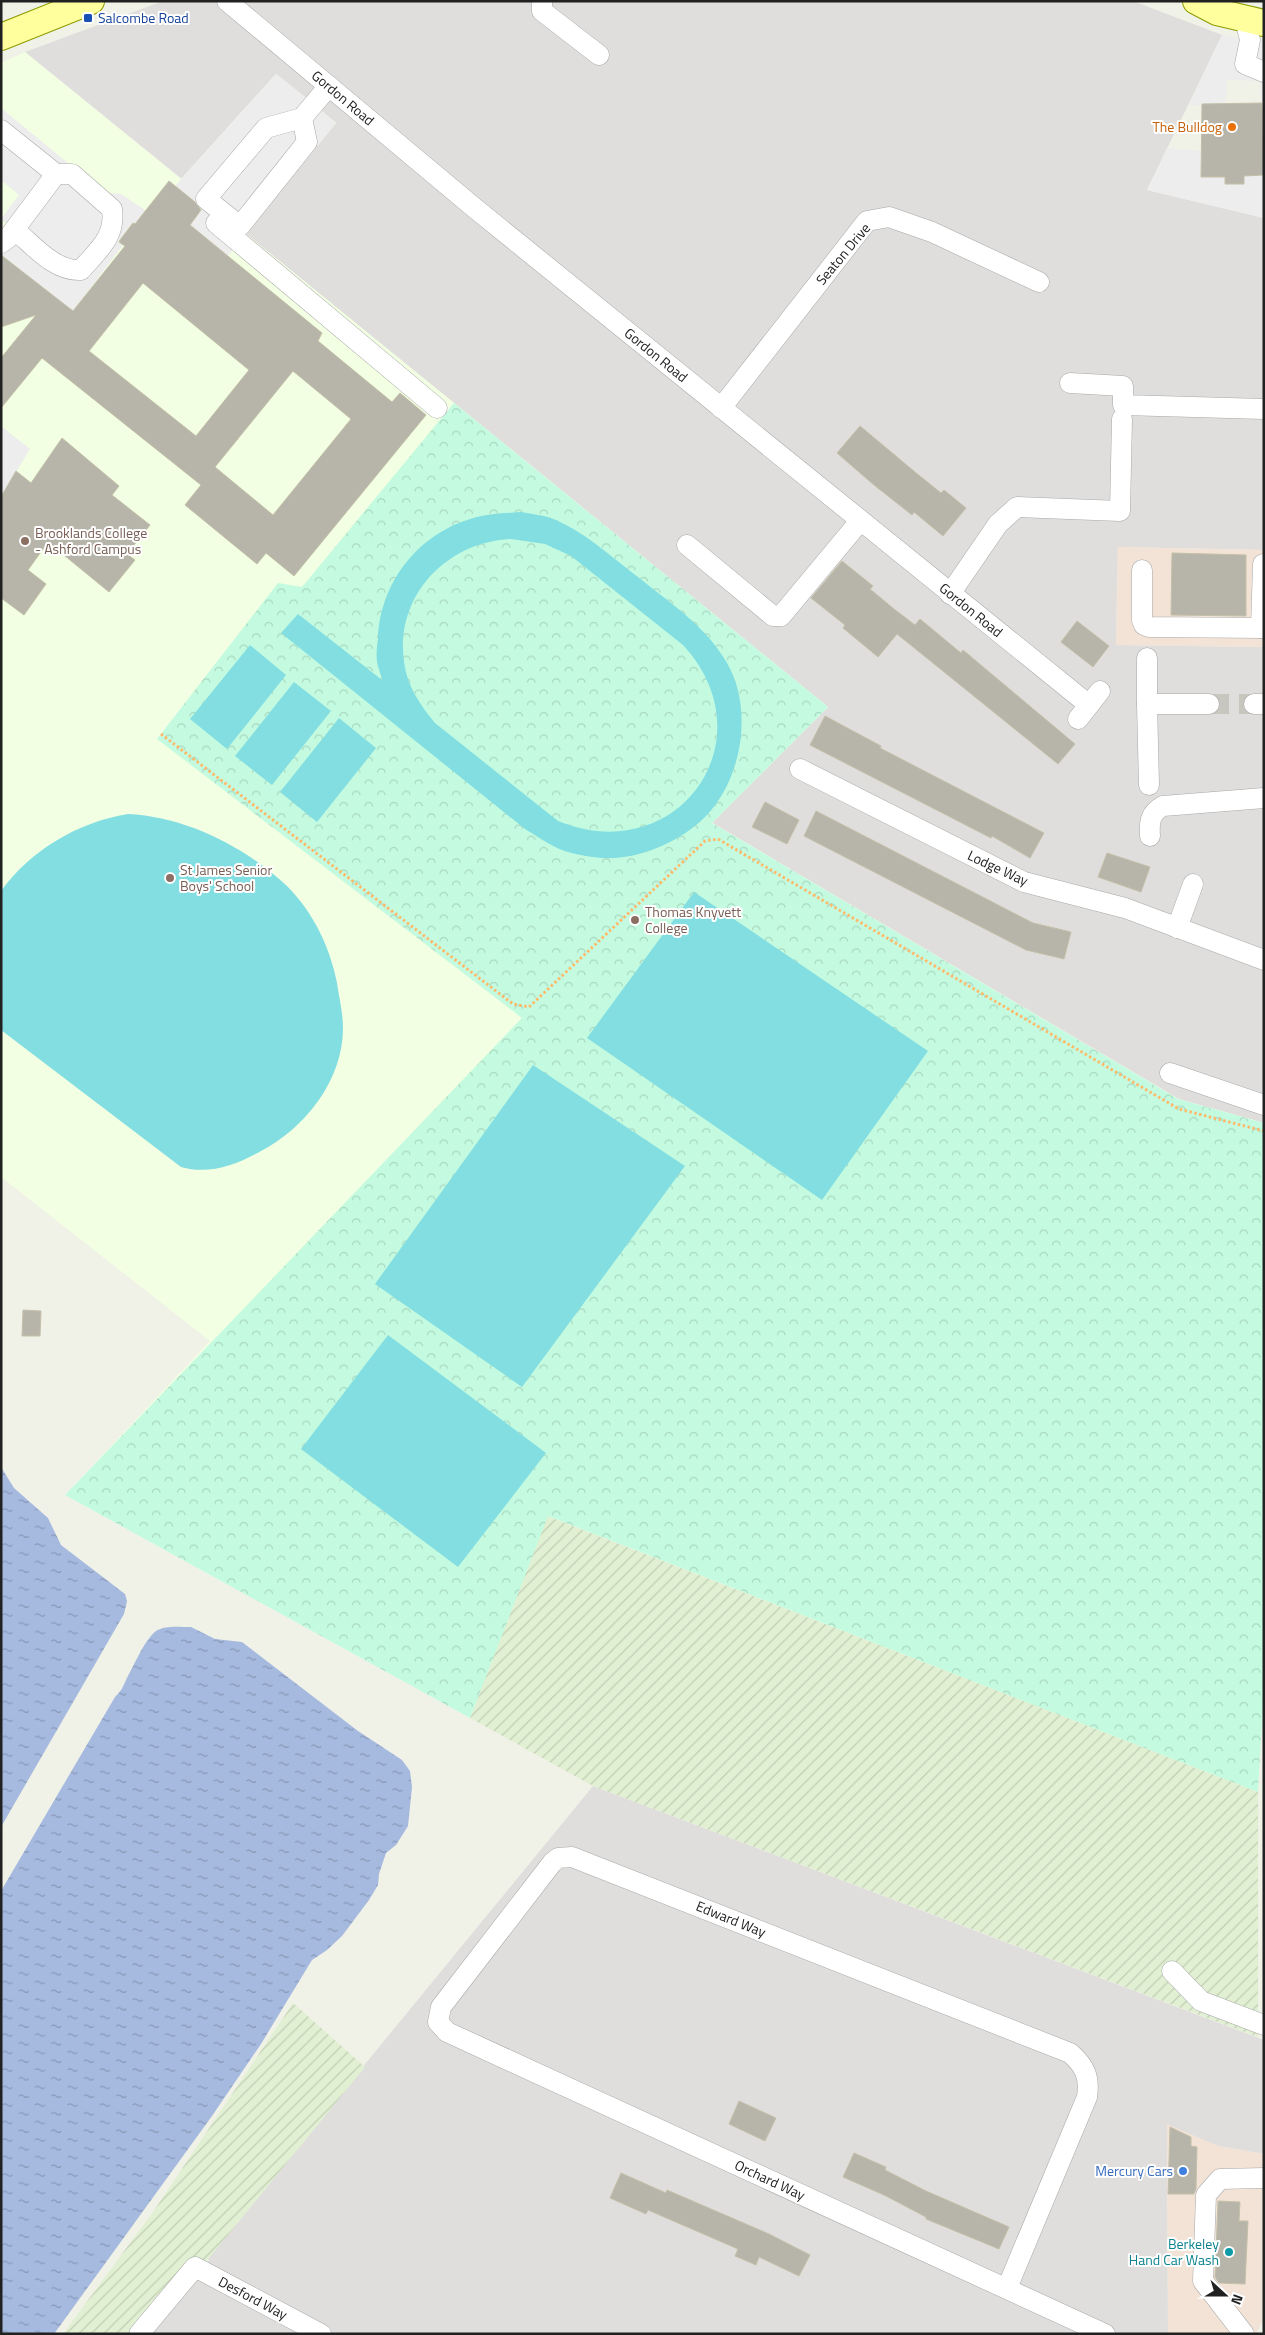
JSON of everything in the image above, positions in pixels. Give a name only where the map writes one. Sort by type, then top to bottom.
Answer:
[{"type":"main road","points":[[1,37],[91,1]]},
{"type":"main road","points":[[1196,1],[1217,12],[1254,21]]},
{"type":"street","name":"Gordon Road","points":[[227,1],[477,210],[1089,705]]},
{"type":"street","points":[[542,1],[542,11],[599,55]]},
{"type":"street","points":[[1254,21],[1246,64],[1264,72]]},
{"type":"street","points":[[302,118],[307,142],[240,226],[206,199],[266,128],[302,118],[329,86]]},
{"type":"street","points":[[1,130],[56,174],[72,174],[112,208],[114,222],[110,236],[81,270],[71,271],[61,268],[8,237],[56,174]]},
{"type":"street","points":[[224,213],[216,223],[437,408]]},
{"type":"street","name":"Seaton Drive","points":[[721,408],[867,221],[889,217],[932,232],[1038,282]]},
{"type":"street","points":[[1070,383],[1123,386],[1123,405],[1264,408]]},
{"type":"street","points":[[950,594],[998,524],[1017,507],[1120,510],[1122,419]]},
{"type":"street","points":[[687,545],[773,616],[781,616],[860,521]]},
{"type":"street","points":[[1142,570],[1142,620],[1144,625],[1262,628],[1263,564]]},
{"type":"street","points":[[1147,658],[1149,784]]},
{"type":"street","points":[[1147,704],[1209,704]]},
{"type":"street","name":"Lodge Way","points":[[800,769],[1024,882],[1125,908],[1264,960]]},
{"type":"street","points":[[1150,836],[1149,822],[1156,810],[1163,806],[1264,798]]},
{"type":"street","points":[[1177,928],[1193,884]]},
{"type":"street","points":[[1170,1073],[1264,1105]]},
{"type":"street","name":"Edward Way","points":[[438,2022],[441,2007],[552,1863],[558,1858],[572,1857],[1070,2054],[1080,2062],[1086,2072],[1089,2084],[1087,2096],[1007,2288]]},
{"type":"street","points":[[1172,1971],[1201,2001],[1264,2024]]},
{"type":"street","name":"Orchard Way","points":[[438,2022],[447,2032],[1105,2334]]},
{"type":"street","points":[[1244,2334],[1203,2282],[1206,2195],[1220,2179],[1264,2178]]},
{"type":"street","name":"Desford Way","points":[[139,2334],[195,2267],[321,2334]]},
{"type":"path","points":[[161,734],[513,1004],[529,1007],[705,841],[718,839],[1179,1109],[1264,1131]]},
{"type":"shaded area","points":[[163,1],[1133,1],[1222,35],[1147,190],[1264,218],[1264,550],[1118,547],[1116,645],[1264,647],[1264,1123],[1179,1099],[711,822],[828,707],[245,233],[336,123],[314,104],[276,74],[182,179],[25,52]]},
{"type":"shaded area","points":[[1222,35],[1264,43],[1264,175],[1260,81],[1227,80],[1225,103],[1188,106]]},
{"type":"shaded area","name":"Thomas Knyvett College","points":[[25,52],[181,179],[276,74],[336,123],[245,233],[828,707],[712,823],[1178,1099],[1264,1123],[1264,1685],[1258,1792],[548,1516],[470,1718],[65,1495],[210,1341],[1,1177],[1,63]]},
{"type":"shaded area","points":[[276,74],[336,123],[228,256],[190,225],[202,208],[175,186]]},
{"type":"shaded area","points":[[1,108],[103,192],[121,194],[151,214],[140,228],[133,223],[118,241],[123,245],[73,311],[3,256],[1,258],[1,231],[7,224],[1,219],[19,195],[1,180]]},
{"type":"shaded area","points":[[1167,148],[1202,151],[1202,177],[1225,177],[1226,184],[1244,184],[1244,176],[1264,175],[1264,218],[1147,190]]},
{"type":"shaded area","points":[[1,426],[30,449],[1,497]]},
{"type":"shaded area","points":[[521,512],[551,518],[575,530],[675,606],[709,638],[727,663],[735,681],[740,701],[742,722],[740,743],[728,784],[718,802],[705,817],[686,833],[663,845],[626,857],[608,858],[574,854],[548,843],[525,829],[281,633],[298,614],[382,680],[377,664],[381,616],[387,595],[397,575],[410,558],[426,542],[445,530],[465,521],[487,515]],"holes":[[[511,539],[545,544],[571,556],[683,645],[708,682],[717,719],[713,755],[698,787],[673,812],[640,827],[601,831],[558,821],[435,723],[419,702],[408,679],[404,662],[403,638],[408,615],[417,594],[430,576],[466,550],[488,542]]]},
{"type":"shaded area","points":[[1118,547],[1264,550],[1264,647],[1116,645]]},
{"type":"shaded area","points":[[250,645],[286,675],[227,749],[190,719]]},
{"type":"shaded area","points":[[294,682],[331,711],[272,785],[235,756]]},
{"type":"shaded area","points":[[339,718],[376,748],[317,822],[280,792]]},
{"type":"shaded area","points":[[128,814],[150,816],[192,828],[233,846],[252,858],[287,886],[305,907],[325,943],[334,970],[341,1005],[343,1028],[341,1047],[329,1084],[306,1116],[277,1141],[242,1161],[222,1167],[202,1170],[181,1167],[1,1030],[1,891],[26,863],[57,840],[91,824]]},
{"type":"shaded area","points":[[694,892],[928,1051],[822,1200],[587,1038]]},
{"type":"shaded area","points":[[533,1065],[685,1166],[522,1387],[375,1284]]},
{"type":"shaded area","points":[[388,1335],[546,1453],[458,1567],[301,1449]]},
{"type":"shaded area","points":[[547,1516],[1258,1792],[1258,2037],[593,1786],[470,1718]]},
{"type":"shaded area","points":[[593,1786],[1264,2040],[1264,2154],[1218,2146],[1167,2125],[1168,2334],[147,2334],[209,2260],[207,2257]]},
{"type":"shaded area","points":[[293,2003],[365,2067],[147,2334],[63,2334],[153,2212]]},
{"type":"shaded area","points":[[1167,2124],[1218,2146],[1264,2154],[1264,2312],[1263,2320],[1256,2334],[1168,2334]]},
{"type":"green space","name":"Thomas Knyvett College","points":[[454,403],[828,707],[712,823],[1178,1099],[1264,1123],[1264,1685],[1258,1792],[548,1516],[470,1718],[65,1495],[522,1018],[157,739],[278,583],[302,587]]},
{"type":"water","points":[[1,1467],[14,1488],[48,1518],[61,1545],[125,1594],[127,1601],[124,1614],[1,1827]]},
{"type":"water","points":[[191,1627],[215,1639],[242,1642],[358,1731],[402,1760],[410,1771],[412,1787],[408,1826],[396,1845],[386,1853],[379,1874],[378,1885],[369,1900],[342,1936],[327,1950],[312,1960],[261,2044],[212,2116],[54,2334],[1,2334],[1,1891],[115,1697],[122,1689],[148,1639],[160,1629]]},
{"type":"building","name":"The Bulldog","points":[[1262,103],[1264,175],[1244,176],[1244,184],[1225,184],[1225,177],[1201,177],[1202,104]]},
{"type":"building","points":[[169,181],[195,202],[201,210],[190,225],[322,333],[318,341],[392,402],[400,393],[426,415],[294,576],[266,553],[257,564],[185,505],[201,485],[42,358],[1,408],[1,358],[36,315],[1,327],[1,255],[73,311],[125,246],[119,242],[133,223],[135,224]],"holes":[[[143,283],[249,370],[196,436],[89,351]],[[293,371],[351,419],[273,515],[215,467]]]},
{"type":"building","points":[[860,426],[941,493],[944,490],[966,508],[943,536],[914,512],[912,515],[837,453]]},
{"type":"building","points":[[62,438],[119,486],[112,495],[150,525],[127,554],[135,560],[109,592],[48,542],[28,570],[46,584],[24,615],[1,598],[1,497],[16,471],[31,483]]},
{"type":"building","points":[[1172,553],[1246,555],[1246,616],[1171,615]]},
{"type":"building","points":[[842,561],[873,586],[870,589],[894,609],[915,625],[920,619],[961,653],[963,650],[1075,744],[1058,764],[897,634],[878,657],[843,628],[845,625],[811,598]]},
{"type":"building","points":[[1077,621],[1109,646],[1093,667],[1061,642]]},
{"type":"building","points":[[825,716],[881,746],[880,748],[1044,833],[1030,858],[992,836],[991,838],[810,745]]},
{"type":"building","points":[[765,802],[799,820],[787,844],[752,827]]},
{"type":"building","points":[[816,811],[1033,923],[1071,932],[1064,959],[1026,950],[804,836]]},
{"type":"building","points":[[1107,853],[1150,867],[1141,892],[1098,877]]},
{"type":"building","points":[[23,1310],[41,1311],[40,1336],[22,1336]]},
{"type":"building","points":[[739,2101],[776,2118],[765,2141],[729,2124]]},
{"type":"building","name":"Mercury Cars","points":[[1170,2127],[1191,2137],[1191,2146],[1197,2147],[1196,2189],[1194,2194],[1168,2194]]},
{"type":"building","points":[[854,2153],[886,2167],[885,2170],[926,2191],[1009,2227],[999,2249],[926,2219],[926,2217],[884,2195],[843,2177]]},
{"type":"building","points":[[621,2173],[666,2193],[667,2190],[769,2234],[810,2255],[799,2276],[759,2257],[756,2265],[735,2256],[738,2249],[648,2210],[646,2214],[610,2198]]},
{"type":"building","name":"Berkeley Hand Car Wash","points":[[1218,2201],[1240,2202],[1239,2221],[1248,2221],[1245,2284],[1219,2283],[1215,2277]]},
{"type":"tunnel","points":[[1209,704],[1254,704]]},
{"type":"place","name":"Salcombe Road","points":[[88,18]]},
{"type":"place","name":"The Bulldog","points":[[1232,127]]},
{"type":"place","name":"Brooklands College - Ashford Campus","points":[[25,541]]},
{"type":"place","name":"St James Senior Boys' School","points":[[170,878]]},
{"type":"place","name":"Thomas Knyvett College","points":[[635,920]]},
{"type":"place","name":"Mercury Cars","points":[[1183,2171]]},
{"type":"place","name":"Berkeley Hand Car Wash","points":[[1229,2252]]}]
